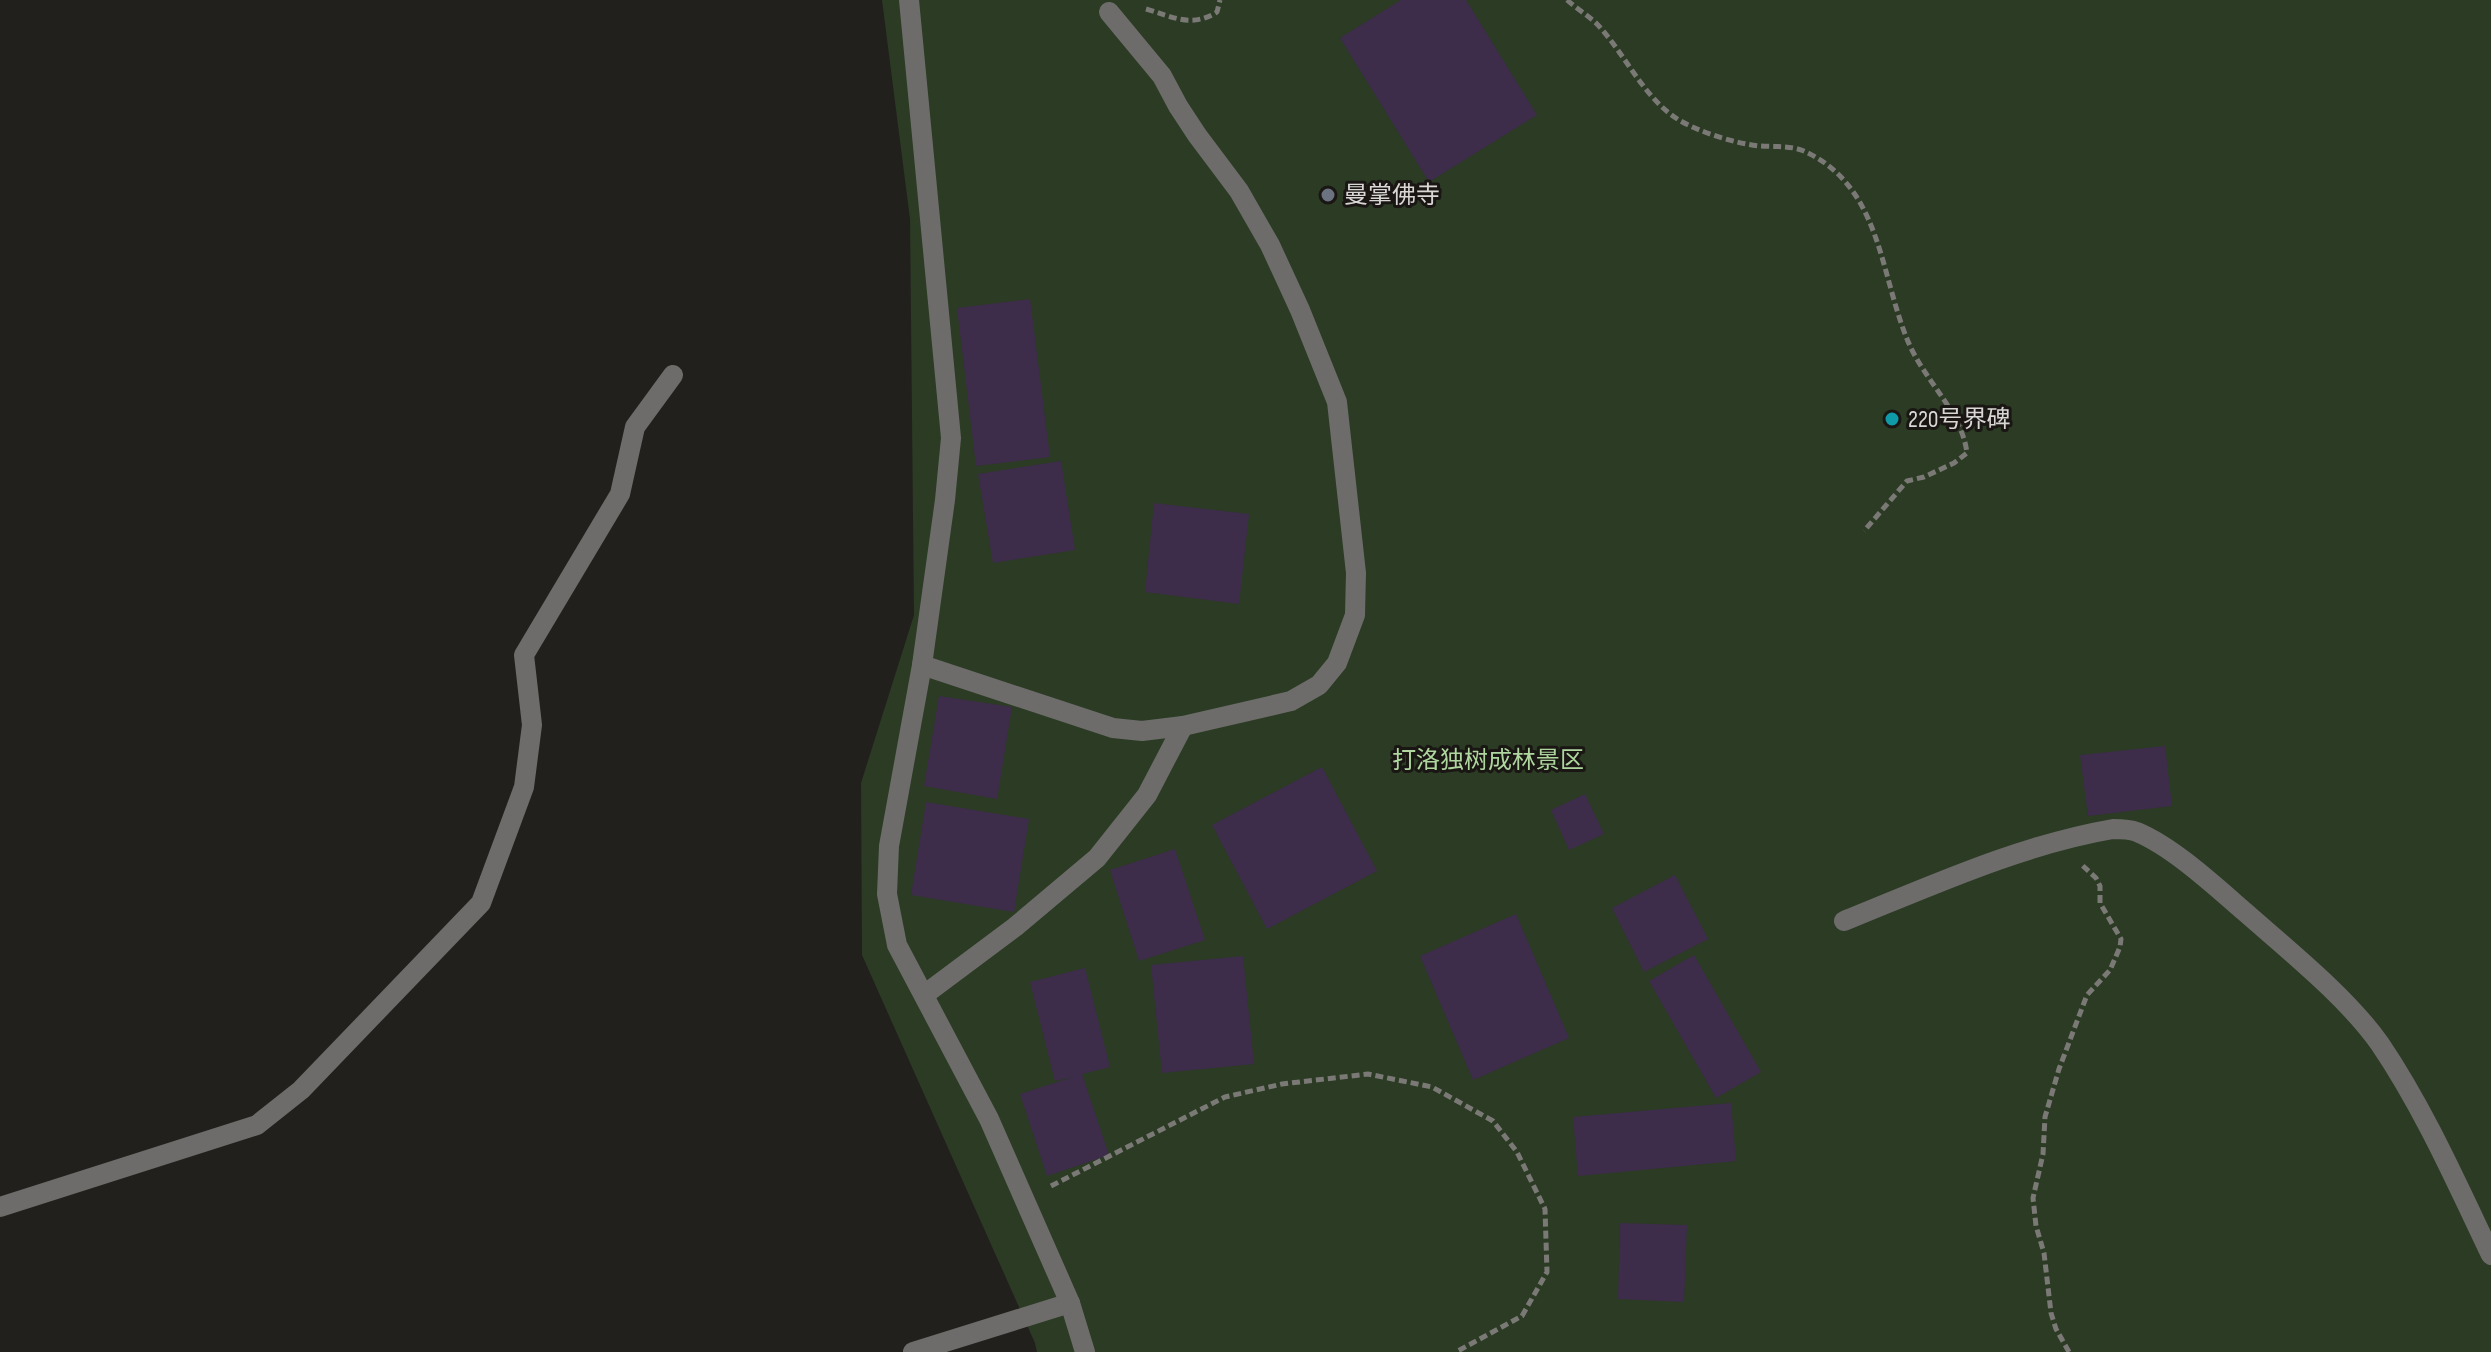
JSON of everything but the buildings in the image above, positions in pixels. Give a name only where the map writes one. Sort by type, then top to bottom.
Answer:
[{"type":"street","points":[[909,0],[951,438],[922,665],[889,846],[887,894],[897,945],[989,1119],[1070,1303],[1085,1352]]},
{"type":"street","points":[[922,665],[1113,728],[1142,731],[1183,726],[1291,701],[1319,685],[1337,663],[1355,615],[1356,573],[1340,417],[1326,371],[1270,245],[1239,191],[1178,106],[1162,76],[1109,12]]},
{"type":"street","points":[[0,1207],[257,1125],[301,1090],[481,903],[524,787],[532,725],[524,655],[620,494],[635,427],[673,375]]},
{"type":"street","points":[[924,995],[1015,927],[1097,858],[1147,795],[1183,726]]},
{"type":"street","points":[[1844,921],[2032,850],[2113,829],[2139,833],[2210,882],[2359,1017],[2380,1045],[2423,1119],[2491,1255]]},
{"type":"street","points":[[913,1352],[1070,1303]]},
{"type":"path","points":[[1109,12],[1139,7],[1186,20],[1203,21],[1217,12],[1220,0]]},
{"type":"path","points":[[1567,0],[1596,24],[1651,95],[1677,119],[1742,143],[1793,147],[1808,153],[1838,174],[1859,198],[1874,229],[1911,347],[1958,423],[1965,437],[1967,453],[1924,477],[1907,481],[1864,531]]},
{"type":"path","points":[[2032,850],[2059,863],[2083,865],[2090,872],[2100,886],[2100,903],[2121,939],[2110,970],[2087,995],[2059,1069],[2045,1117],[2043,1154],[2033,1198],[2051,1313],[2069,1352]]},
{"type":"path","points":[[1025,1199],[1225,1097],[1282,1084],[1368,1074],[1432,1087],[1493,1121],[1517,1152],[1545,1209],[1547,1272],[1522,1316],[1460,1351]]},
{"type":"green space","name":"打洛独树成林景区","points":[[882,0],[2491,0],[2491,1352],[1037,1352],[862,955],[861,783],[914,615],[910,219]]},
{"type":"place","name":"曼掌佛寺","points":[[1328,195]]},
{"type":"place","name":"220号界碑","points":[[1892,419]]}]
